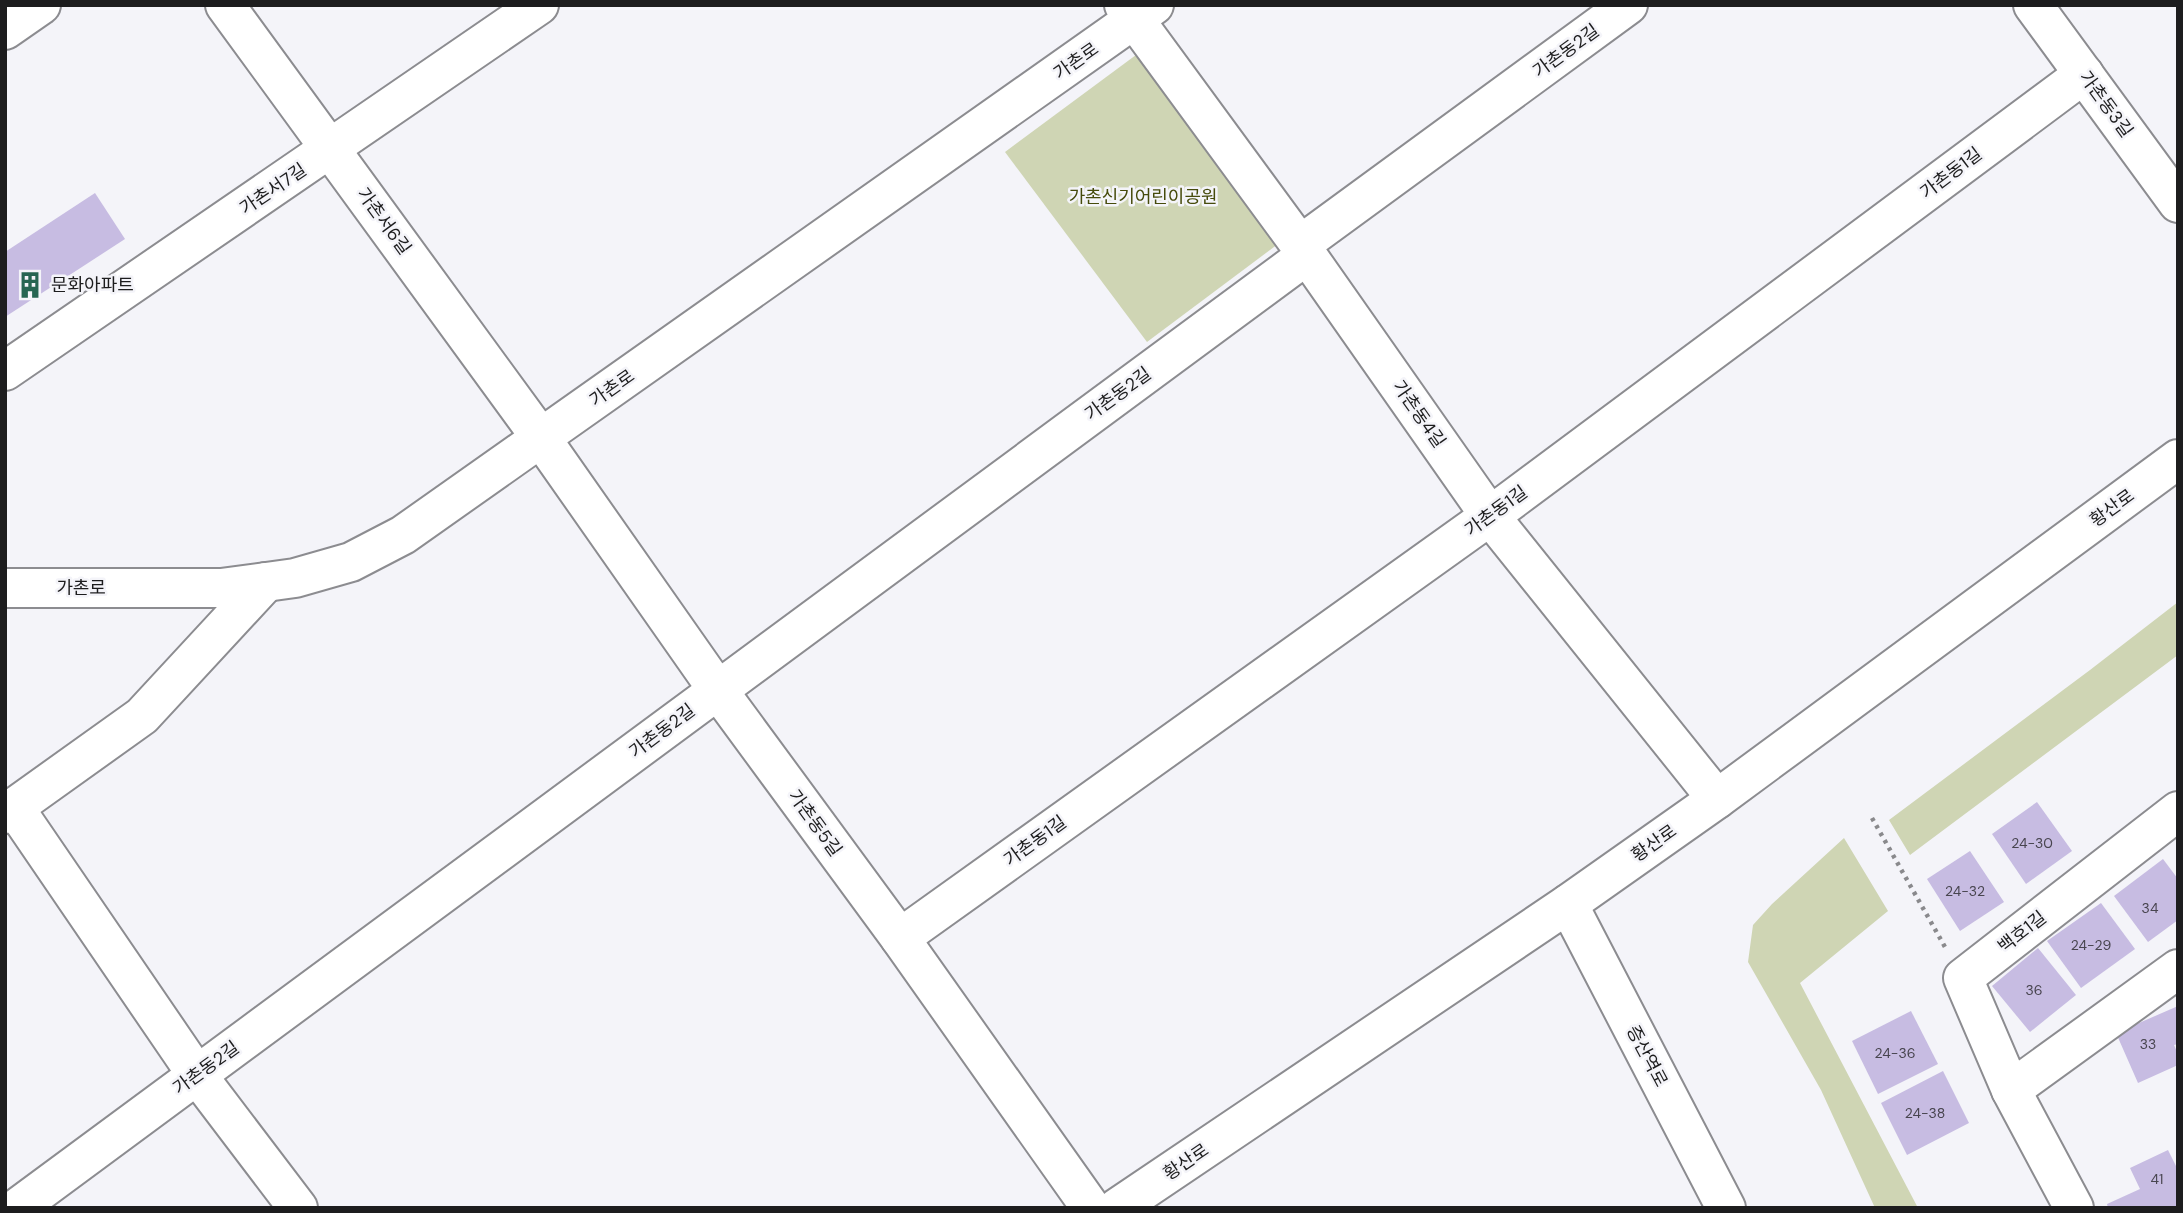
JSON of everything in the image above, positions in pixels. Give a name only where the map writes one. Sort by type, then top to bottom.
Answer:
[{"type":"street","points":[[5,30],[41,5]]},
{"type":"street","name":"가촌서6길","points":[[225,5],[541,438]]},
{"type":"street","name":"가촌서7길","points":[[5,371],[539,5]]},
{"type":"street","name":"가촌동2길","points":[[17,1208],[501,852],[1628,5]]},
{"type":"street","name":"가촌동3길","points":[[2034,5],[2178,203]]},
{"type":"street","name":"가촌동4길","points":[[1138,10],[1490,516],[1717,799]]},
{"type":"street","name":"가촌로","points":[[5,588],[221,588],[295,578],[351,562],[403,535],[1138,10]]},
{"type":"street","name":"가촌동1길","points":[[900,938],[1490,516],[2084,74]]},
{"type":"street","name":"가촌동5길","points":[[541,438],[716,689],[900,938],[1091,1208]]},
{"type":"street","name":"황산로","points":[[1117,1208],[1568,904],[1717,799],[2178,459]]},
{"type":"street","points":[[266,582],[142,716],[10,811],[197,1075],[298,1208]]},
{"type":"street","name":"백호1길","points":[[1963,978],[2178,811]]},
{"type":"street","name":"증산역로","points":[[1568,904],[1726,1208]]},
{"type":"street","points":[[2011,1090],[2178,969]]},
{"type":"street","points":[[1963,978],[2011,1090],[2074,1208]]},
{"type":"path","points":[[1872,818],[1963,978]]},
{"type":"green space","name":"가촌신기어린이공원","points":[[1140,52],[1282,241],[1147,342],[1005,152]]},
{"type":"green space","points":[[2178,602],[2178,655],[1910,855],[1889,820]]},
{"type":"green space","points":[[1844,838],[1888,911],[1800,983],[1918,1208],[1875,1208],[1821,1090],[1748,962],[1753,925]]},
{"type":"building","name":"문화아파트","points":[[95,193],[125,239],[5,317],[5,252]]},
{"type":"building","points":[[2037,802],[2072,851],[2026,884],[1992,834]]},
{"type":"building","points":[[1970,851],[2004,902],[1960,931],[1927,879]]},
{"type":"building","points":[[2163,859],[2178,879],[2178,920],[2148,942],[2114,896]]},
{"type":"building","points":[[2101,903],[2135,949],[2081,988],[2047,941]]},
{"type":"building","points":[[2038,948],[2076,995],[2030,1032],[1992,986]]},
{"type":"building","points":[[2178,1006],[2178,1044],[2174,1045],[2178,1054],[2178,1065],[2138,1083],[2116,1033]]},
{"type":"building","points":[[1911,1011],[1938,1064],[1878,1094],[1852,1041]]},
{"type":"building","points":[[1943,1071],[1969,1123],[1907,1155],[1881,1103]]},
{"type":"building","points":[[2168,1150],[2178,1170],[2178,1205],[2172,1208],[2108,1208],[2107,1204],[2140,1189],[2130,1168]]},
{"type":"place","name":"문화아파트","points":[[30,285]]}]
